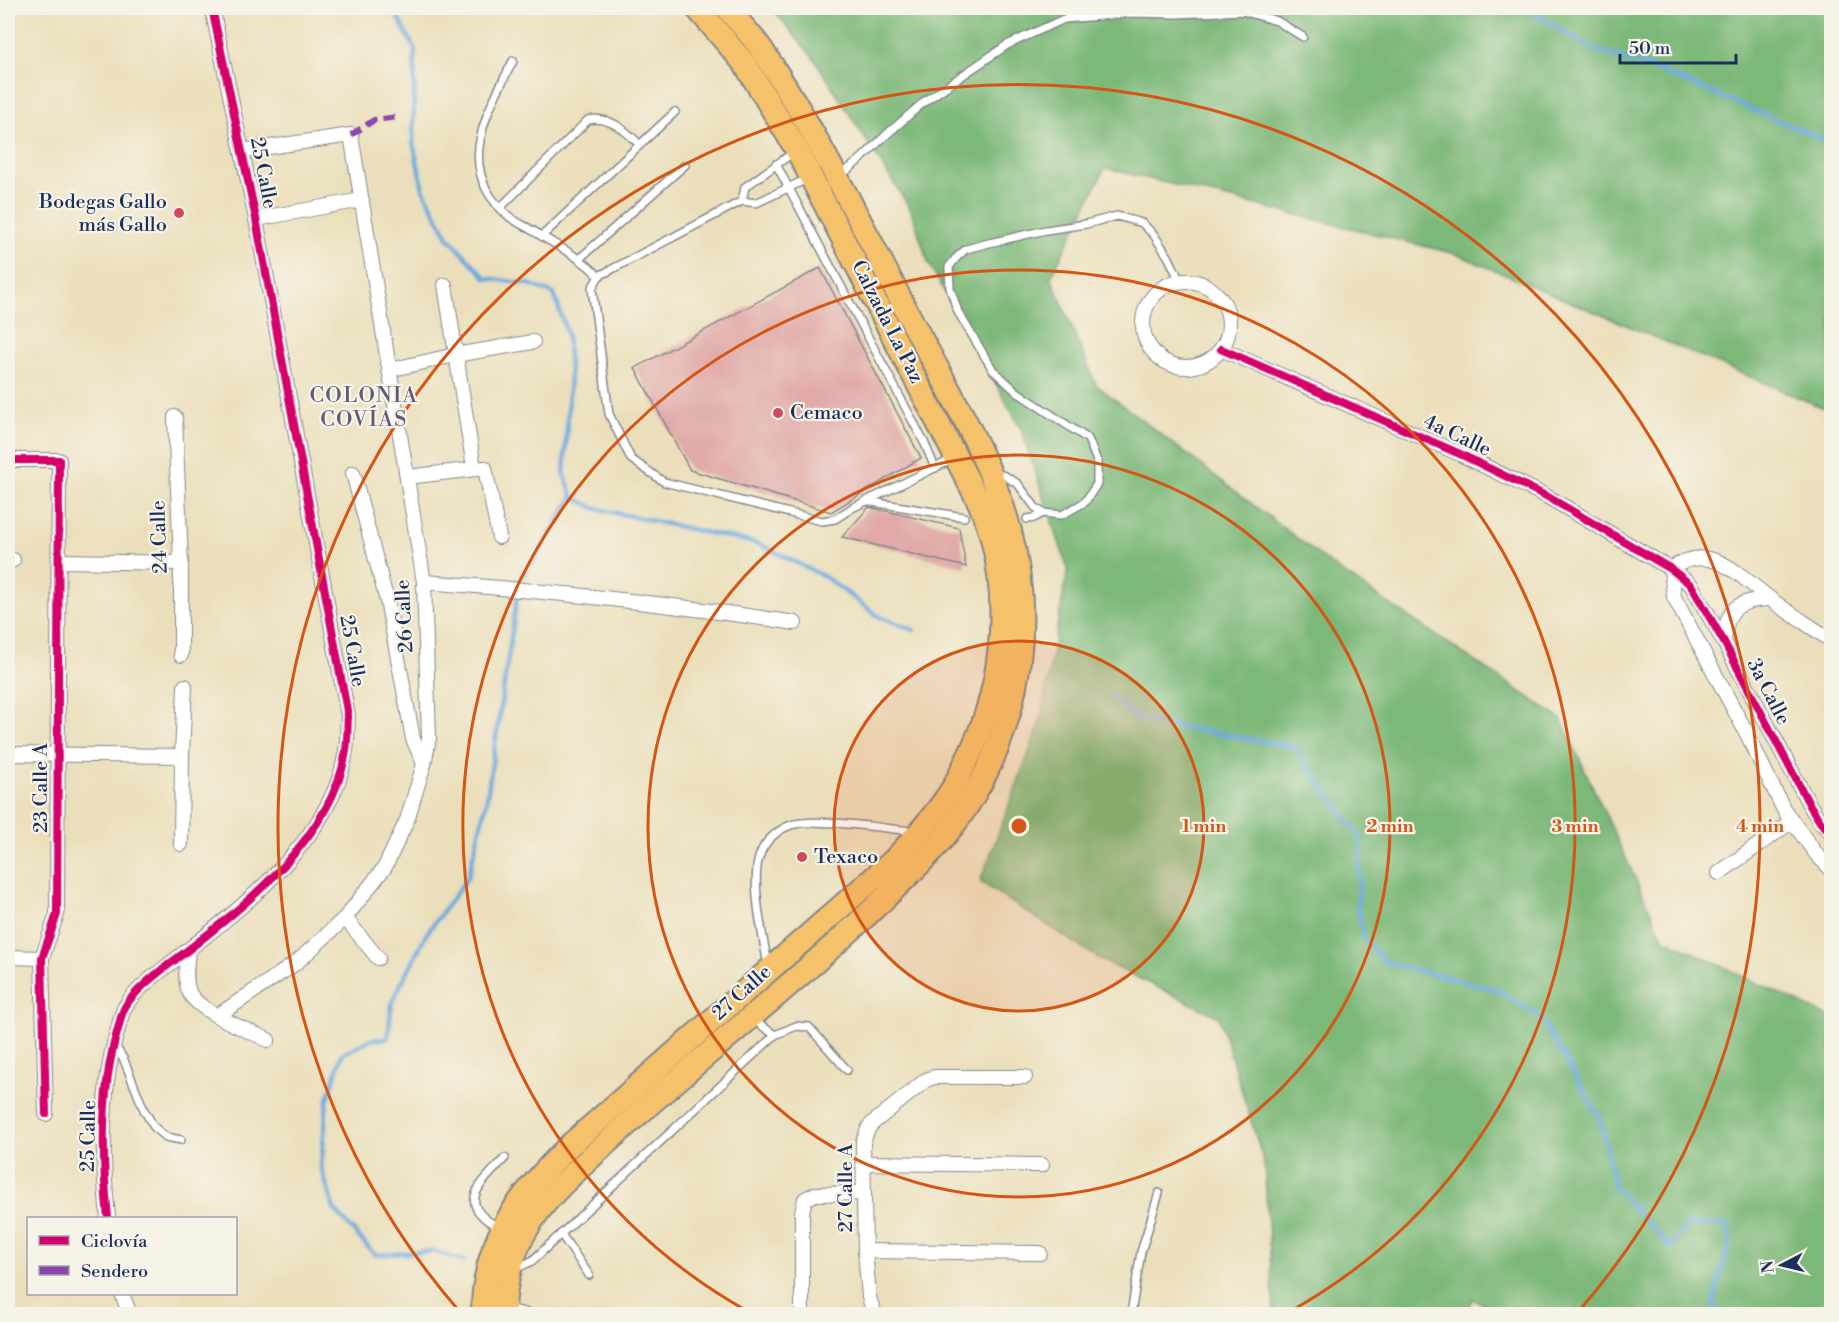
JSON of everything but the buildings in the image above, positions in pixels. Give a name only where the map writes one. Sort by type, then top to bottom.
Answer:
[{"type":"main road","name":"Calzada La Paz","points":[[697,8],[745,64],[797,150],[812,177],[820,219],[957,458],[980,504],[992,539],[999,574],[1009,668]]},
{"type":"main road","name":"Calzada La Paz","points":[[726,8],[760,47],[837,179],[985,459],[1009,527],[1017,561],[1022,617],[1009,668]]},
{"type":"main road","name":"27 Calle","points":[[497,1312],[484,1286],[496,1239],[513,1209],[538,1176],[569,1146],[893,861],[920,832],[950,793],[972,751],[1009,668]]},
{"type":"main road","name":"27 Calle","points":[[497,1312],[509,1272],[527,1227],[556,1189],[628,1122],[828,951],[943,839],[974,796],[1004,729],[1009,668]]},
{"type":"street","name":"25 Calle","points":[[108,1217],[105,1185],[108,1080],[114,1044],[125,1007],[150,979],[188,950],[266,882],[310,837],[332,798],[345,757],[348,716],[256,219],[212,8]]},
{"type":"street","name":"26 Calle","points":[[217,1016],[296,963],[345,918],[385,867],[408,820],[429,738],[424,582],[351,135],[242,151]]},
{"type":"street","points":[[256,219],[362,200]]},
{"type":"street","points":[[1180,281],[1194,282],[1208,287],[1226,308],[1229,322],[1227,336],[1221,349],[1211,359],[1198,365],[1185,367],[1165,361],[1149,346],[1144,333],[1143,319],[1147,306],[1155,294],[1180,281]]},
{"type":"street","points":[[445,285],[474,468]]},
{"type":"street","points":[[389,370],[455,355],[533,342]]},
{"type":"street","name":"4a Calle","points":[[1221,349],[1460,454],[1548,497],[1671,569]]},
{"type":"street","name":"24 Calle","points":[[175,417],[182,563],[181,655]]},
{"type":"street","name":"23 Calle A","points":[[8,460],[59,459],[57,914],[42,958],[46,1114]]},
{"type":"street","points":[[407,477],[485,468],[499,537]]},
{"type":"street","points":[[353,473],[388,605],[414,739],[424,764]]},
{"type":"street","points":[[1671,569],[1678,564],[1699,559],[1713,560],[1728,566],[1744,576],[1770,599],[1832,640]]},
{"type":"street","points":[[59,561],[182,563]]},
{"type":"street","name":"3a Calle","points":[[1671,569],[1691,585],[1724,642],[1809,804],[1821,823],[1832,833]]},
{"type":"street","name":"3a Calle","points":[[1671,569],[1674,597],[1748,734],[1784,810],[1817,855],[1832,870]]},
{"type":"street","points":[[424,582],[505,588],[795,623]]},
{"type":"street","points":[[1724,642],[1728,617],[1734,609],[1747,601],[1770,599]]},
{"type":"street","points":[[181,844],[185,686]]},
{"type":"street","points":[[8,754],[182,756]]},
{"type":"street","points":[[1719,873],[1792,821]]},
{"type":"street","points":[[345,918],[378,958]]},
{"type":"street","points":[[188,950],[187,978],[193,997],[217,1016],[268,1040]]},
{"type":"street","points":[[8,957],[42,958]]},
{"type":"street","name":"27 Calle A","points":[[874,1314],[869,1297],[865,1251],[863,1142],[869,1127],[926,1080],[934,1077],[1025,1077]]},
{"type":"street","points":[[863,1162],[1042,1165]]},
{"type":"street","points":[[802,1314],[802,1212],[805,1199],[815,1194],[864,1193]]},
{"type":"street","points":[[865,1251],[1040,1253]]},
{"type":"street","points":[[123,1295],[130,1314]]},
{"type":"lane","points":[[837,179],[925,101],[1007,45],[1064,18],[1113,14],[1242,11],[1277,21],[1303,37]]},
{"type":"lane","points":[[513,61],[484,119],[478,156],[479,173],[485,190],[510,218],[587,263],[599,276]]},
{"type":"lane","points":[[542,236],[675,112]]},
{"type":"lane","points":[[501,207],[588,120],[605,119],[640,145]]},
{"type":"lane","points":[[742,201],[745,187],[797,150]]},
{"type":"lane","points":[[776,164],[789,187],[820,219],[935,468]]},
{"type":"lane","points":[[579,259],[685,165]]},
{"type":"lane","points":[[812,177],[756,203],[742,201],[599,276],[592,288],[609,414],[631,459],[664,482],[822,521],[835,519],[866,501],[957,458]]},
{"type":"lane","points":[[990,472],[1012,479],[1035,507],[1043,513],[1062,515],[1085,502],[1097,484],[1097,461],[1088,439],[1017,392],[993,370],[958,312],[950,288],[949,267],[956,258],[966,249],[1117,216],[1142,223],[1154,235],[1180,281]]},
{"type":"lane","points":[[866,501],[964,517]]},
{"type":"lane","points":[[1027,519],[1043,513]]},
{"type":"lane","points":[[769,970],[757,901],[758,862],[765,845],[777,832],[791,825],[821,823],[920,832]]},
{"type":"lane","points":[[750,1017],[775,1035]]},
{"type":"lane","points":[[509,1272],[532,1261],[775,1035],[796,1026],[809,1027],[847,1070]]},
{"type":"lane","points":[[114,1044],[124,1060],[153,1127],[166,1137],[182,1140]]},
{"type":"lane","points":[[502,1229],[480,1216],[474,1204],[474,1195],[478,1187],[505,1158]]},
{"type":"lane","points":[[1131,1314],[1141,1252],[1159,1193]]},
{"type":"lane","points":[[561,1234],[589,1275]]},
{"type":"lane","points":[[497,1312],[532,1314]]},
{"type":"green space","points":[[772,8],[1831,8],[1831,411],[1456,254],[1105,168],[1051,277],[1096,385],[1336,568],[1561,719],[1663,938],[1831,1018],[1831,1314],[1505,1314],[1472,1299],[1466,1314],[1274,1314],[1264,1163],[1219,1017],[1103,961],[980,882],[1039,726],[1068,569],[1021,429],[928,262],[911,210],[815,60]]},
{"type":"waterway","points":[[389,8],[398,18],[415,49],[413,142],[423,189],[448,237],[486,278],[529,284],[554,294],[567,333],[570,376],[564,474],[573,497],[594,508],[759,544],[825,577],[878,616],[914,630]]},
{"type":"waterway","points":[[1525,8],[1595,50],[1653,68],[1832,143]]},
{"type":"waterway","points":[[523,577],[573,497]]},
{"type":"waterway","points":[[464,1261],[433,1251],[375,1255],[334,1209],[321,1167],[327,1102],[342,1054],[370,1040],[388,1038],[392,1002],[427,933],[468,877],[486,804],[517,598]]},
{"type":"waterway","points":[[1112,696],[1137,719],[1294,747],[1361,839],[1358,911],[1365,940],[1385,962],[1498,990],[1540,1017],[1600,1118],[1615,1188],[1670,1247],[1687,1225],[1727,1225],[1730,1241],[1714,1300],[1715,1314]]},
{"type":"marked path","points":[[351,135],[374,120],[399,117]]},
{"type":"cycle path","points":[[108,1217],[104,1172],[105,1099],[112,1051],[124,1010],[130,999],[145,984],[236,911],[284,865],[305,840],[323,813],[337,785],[347,746],[348,716],[256,219],[212,8]]},
{"type":"cycle path","points":[[1221,349],[1460,454],[1548,497],[1671,569],[1691,585],[1724,642],[1809,804],[1821,823],[1832,833]]},
{"type":"cycle path","points":[[8,460],[59,460],[57,914],[42,958],[46,1114]]},
{"type":"place","name":"Bodegas Gallo más Gallo","points":[[179,213]]},
{"type":"place","name":"Cemaco","points":[[778,413]]},
{"type":"place","name":"Texaco","points":[[802,857]]},
{"type":"district","name":"COLONIA COVÍAS","points":[[364,408]]}]
